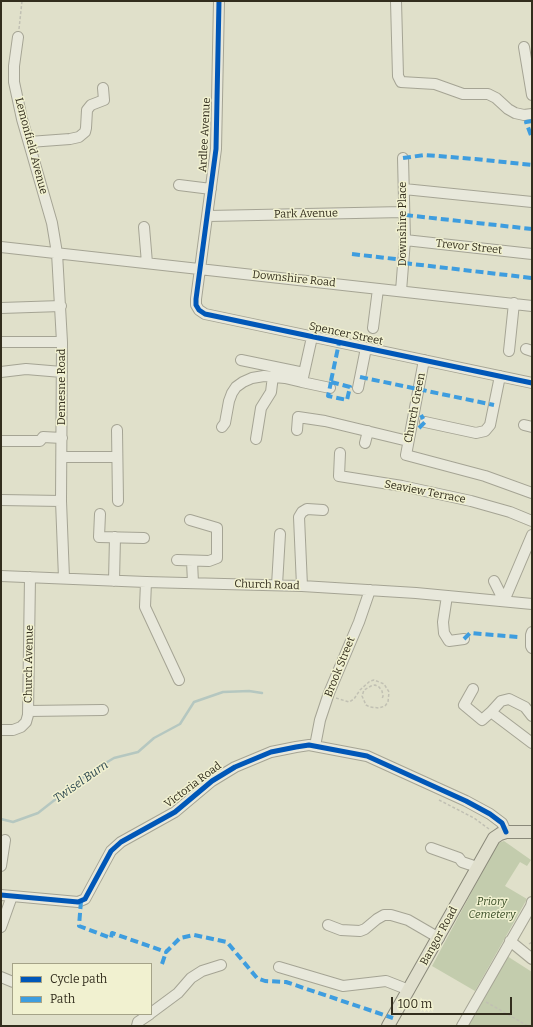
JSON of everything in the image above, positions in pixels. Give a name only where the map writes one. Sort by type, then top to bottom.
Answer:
[{"type":"main road","points":[[502,834],[532,832]]},
{"type":"main road","name":"Bangor Road","points":[[388,1026],[439,938],[494,838],[502,834]]},
{"type":"street","name":"Ardlee Avenue","points":[[199,268],[208,216],[216,149],[219,1]]},
{"type":"street","points":[[396,1],[398,76],[401,82],[435,84],[464,94],[488,94],[496,98],[508,110],[514,113],[524,115],[532,114]]},
{"type":"street","name":"Lemonfield Avenue","points":[[18,37],[14,66],[14,82],[22,119],[52,223],[57,253]]},
{"type":"street","points":[[524,47],[532,96]]},
{"type":"street","points":[[29,142],[80,137],[85,132],[87,110],[91,105],[104,100],[103,88]]},
{"type":"street","name":"Downshire Place","points":[[401,291],[405,240],[403,158]]},
{"type":"street","points":[[179,185],[211,189]]},
{"type":"street","points":[[404,188],[532,202]]},
{"type":"street","name":"Park Avenue","points":[[208,216],[404,212]]},
{"type":"street","points":[[144,227],[147,263]]},
{"type":"street","name":"Trevor Street","points":[[405,240],[532,254]]},
{"type":"street","points":[[1,247],[57,253]]},
{"type":"street","name":"Downshire Road","points":[[57,253],[532,306]]},
{"type":"street","name":"Demesne Road","points":[[57,253],[62,342],[61,501],[64,578]]},
{"type":"street","name":"Spencer Street","points":[[199,268],[196,302],[197,308],[202,313],[532,383]]},
{"type":"street","points":[[373,328],[378,289]]},
{"type":"street","points":[[509,351],[514,303]]},
{"type":"street","points":[[1,308],[61,306]]},
{"type":"street","points":[[303,377],[312,337]]},
{"type":"street","points":[[1,342],[62,342]]},
{"type":"street","points":[[358,388],[366,348]]},
{"type":"street","points":[[241,360],[303,377],[330,388]]},
{"type":"street","name":"Church Green","points":[[424,360],[406,455],[485,476],[532,493]]},
{"type":"street","points":[[1,372],[26,369],[62,372]]},
{"type":"street","points":[[222,426],[225,423],[232,393],[236,387],[243,382],[252,378],[264,376],[303,377]]},
{"type":"street","points":[[256,439],[261,408],[271,392],[273,376]]},
{"type":"street","name":"Church Green","points":[[425,422],[476,433],[485,431],[490,425],[500,376]]},
{"type":"street","points":[[297,430],[298,417],[325,421],[408,441]]},
{"type":"street","points":[[117,430],[118,501]]},
{"type":"street","points":[[365,443],[368,431]]},
{"type":"street","points":[[1,441],[40,441],[43,437],[62,438]]},
{"type":"street","name":"Seaview Terrace","points":[[340,453],[338,476],[402,486],[471,501],[510,512],[532,521]]},
{"type":"street","points":[[62,457],[118,457]]},
{"type":"street","points":[[348,484],[441,500],[488,512],[532,526]]},
{"type":"street","points":[[1,500],[61,501]]},
{"type":"street","points":[[302,586],[299,517],[302,512],[307,509],[323,510]]},
{"type":"street","points":[[100,514],[100,537],[144,538]]},
{"type":"street","points":[[177,560],[209,561],[217,558],[217,528],[190,520]]},
{"type":"street","points":[[276,585],[280,534]]},
{"type":"street","points":[[114,581],[115,537]]},
{"type":"street","points":[[504,601],[531,539]]},
{"type":"street","points":[[192,561],[193,583]]},
{"type":"street","name":"Church Road","points":[[1,576],[114,581],[302,586],[447,596],[532,604]]},
{"type":"street","name":"Church Avenue","points":[[1,730],[13,730],[21,727],[26,722],[28,711],[30,577]]},
{"type":"street","points":[[494,581],[504,601]]},
{"type":"street","points":[[146,582],[145,606],[178,680]]},
{"type":"street","name":"Brook Street","points":[[315,746],[320,720],[328,695],[359,622],[370,590]]},
{"type":"street","points":[[447,596],[443,622],[444,633],[449,641],[464,639]]},
{"type":"street","points":[[532,632],[532,648]]},
{"type":"street","points":[[473,689],[464,705],[482,720],[501,701],[509,700],[525,707],[532,716]]},
{"type":"street","points":[[28,711],[103,710]]},
{"type":"street","points":[[491,712],[532,741]]},
{"type":"street","name":"Victoria Road","points":[[1,895],[78,902],[85,899],[111,851],[121,842],[175,812],[218,777],[241,764],[271,752],[309,745],[367,756],[387,764],[466,801],[490,814],[502,823],[502,834]]},
{"type":"street","points":[[1,866],[5,840]]},
{"type":"street","points":[[431,848],[459,858],[462,862],[477,867]]},
{"type":"street","points":[[1,927],[12,896]]},
{"type":"street","points":[[462,1026],[532,902]]},
{"type":"street","points":[[328,926],[342,930],[360,931],[384,915],[391,915],[408,920],[439,938]]},
{"type":"street","points":[[510,942],[532,959]]},
{"type":"street","points":[[152,1012],[178,993],[191,978],[202,971],[221,965]]},
{"type":"street","points":[[279,967],[343,986],[386,981],[409,990]]},
{"type":"street","points":[[1,977],[12,982]]},
{"type":"street","points":[[137,1026],[138,1022],[148,1015]]},
{"type":"path","points":[[18,37],[22,1]]},
{"type":"path","points":[[328,695],[349,702],[354,699],[360,690],[370,681],[374,680],[384,684],[389,692],[386,706],[379,708],[370,707],[366,705],[362,696],[364,690],[375,685],[379,687],[382,692],[382,699]]},
{"type":"path","points":[[439,800],[502,834]]},
{"type":"path","points":[[478,998],[528,1026]]},
{"type":"green space","name":"Priory Cemetery","points":[[504,841],[531,860],[527,866],[520,862],[505,886],[527,899],[475,991],[432,966],[498,843]]},
{"type":"green space","points":[[507,956],[532,972],[532,1026],[467,1026]]},
{"type":"waterway","name":"Twisel Burn","points":[[1,819],[13,822],[38,813],[89,773],[114,758],[138,752],[154,738],[180,724],[194,702],[223,692],[249,691],[262,693]]},
{"type":"marked path","points":[[532,121],[526,122],[532,138]]},
{"type":"marked path","points":[[403,158],[425,155],[532,165]]},
{"type":"marked path","points":[[405,215],[532,229]]},
{"type":"marked path","points":[[352,254],[404,260]]},
{"type":"marked path","points":[[404,263],[532,278]]},
{"type":"marked path","points":[[331,381],[339,343]]},
{"type":"marked path","points":[[360,377],[494,405]]},
{"type":"marked path","points":[[331,382],[350,387],[347,400],[328,396],[331,382]]},
{"type":"marked path","points":[[419,428],[425,422],[421,415]]},
{"type":"marked path","points":[[464,639],[470,633],[518,637]]},
{"type":"marked path","points":[[81,901],[79,926],[111,938],[112,933],[166,952],[180,938],[194,935],[227,942],[257,978],[265,981],[286,982],[393,1018]]},
{"type":"marked path","points":[[162,964],[166,952]]},
{"type":"cycle path","points":[[219,1],[216,149],[196,299],[196,305],[199,310],[205,314],[532,383]]},
{"type":"cycle path","points":[[1,895],[78,902],[85,899],[111,851],[121,842],[175,812],[212,781],[235,767],[271,752],[309,745],[367,756],[466,801],[490,814],[502,823],[506,832]]}]
